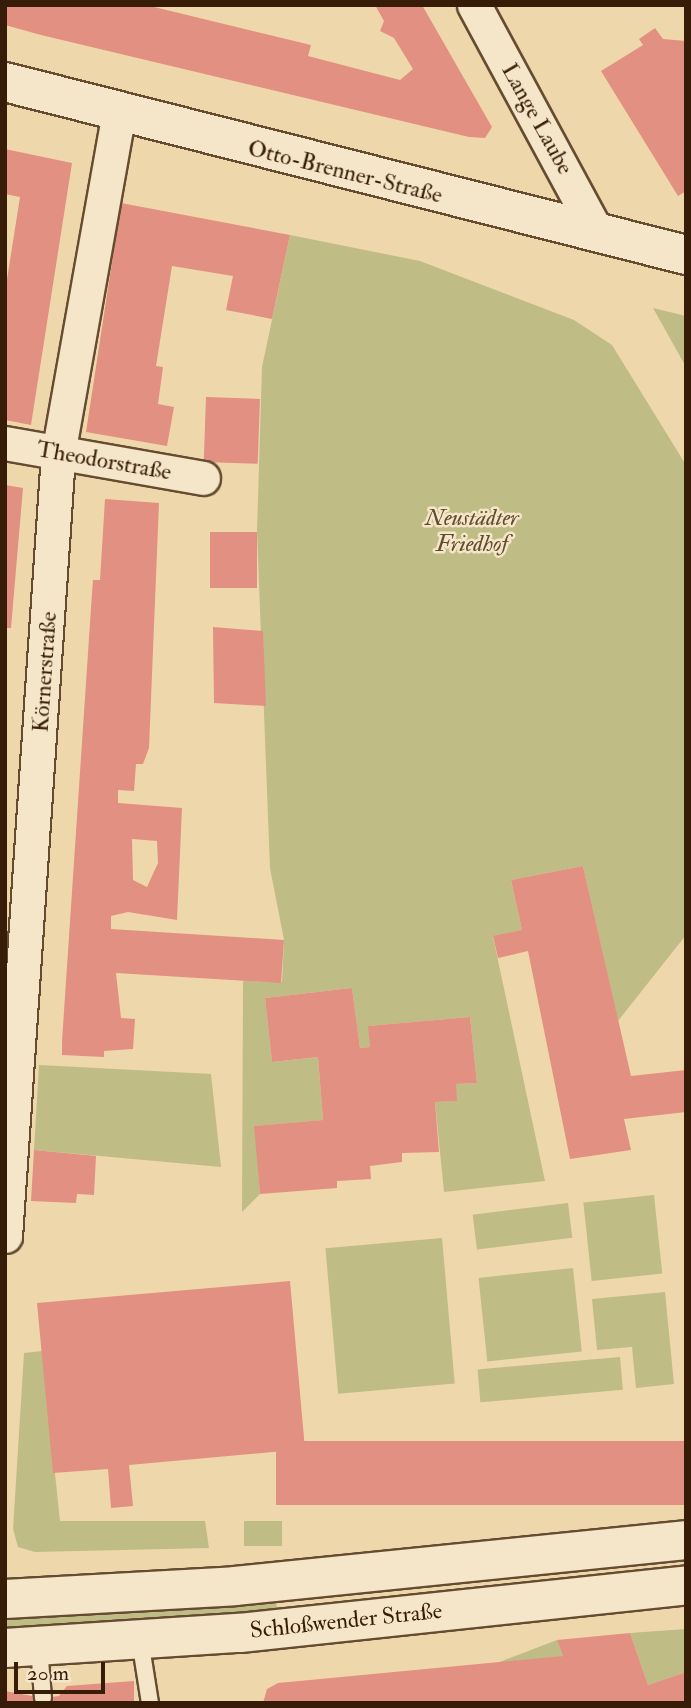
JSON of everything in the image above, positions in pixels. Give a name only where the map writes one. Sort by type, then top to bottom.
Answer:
[{"type":"main road","name":"Otto-Brenner-Straße","points":[[5,82],[686,256]]},
{"type":"main road","name":"Schloßwender Straße","points":[[5,1599],[235,1586],[686,1540]]},
{"type":"main road","name":"Schloßwender Straße","points":[[22,1648],[140,1640],[686,1585]]},
{"type":"street","name":"Lange Laube","points":[[474,5],[598,234]]},
{"type":"street","name":"Körnerstraße","points":[[5,1236],[58,454],[118,113]]},
{"type":"street","name":"Theodorstraße","points":[[5,443],[203,478]]},
{"type":"lane","points":[[140,1640],[149,1703]]},
{"type":"lane","points":[[22,1648],[43,1698]]},
{"type":"green space","name":"Neustädter Friedhof","points":[[290,235],[420,261],[574,320],[612,345],[686,465],[686,935],[618,1021],[583,866],[511,880],[522,930],[493,937],[545,1181],[444,1192],[435,1102],[456,1101],[456,1084],[477,1083],[470,1017],[369,1026],[370,1047],[360,1048],[352,988],[265,998],[272,1062],[318,1057],[323,1120],[255,1126],[260,1194],[242,1212],[243,981],[282,982],[284,940],[270,868],[257,532],[262,367]]},
{"type":"green space","points":[[653,308],[686,316],[686,367]]},
{"type":"green space","points":[[39,1065],[211,1074],[221,1167],[34,1150]]},
{"type":"green space","points":[[654,1195],[662,1274],[592,1281],[583,1202]]},
{"type":"green space","points":[[568,1203],[572,1238],[477,1249],[473,1215]]},
{"type":"green space","points":[[442,1238],[455,1383],[338,1394],[325,1248]]},
{"type":"green space","points":[[573,1268],[582,1352],[487,1361],[479,1278]]},
{"type":"green space","points":[[665,1292],[674,1384],[636,1388],[632,1347],[597,1350],[592,1299]]},
{"type":"green space","points":[[42,1351],[60,1521],[205,1521],[209,1548],[35,1552],[18,1547],[13,1529],[24,1353]]},
{"type":"green space","points":[[620,1357],[623,1390],[480,1402],[478,1369]]},
{"type":"green space","points":[[244,1521],[282,1521],[282,1546],[244,1546]]},
{"type":"green space","points":[[276,1601],[277,1608],[208,1616],[5,1632],[5,1614]]},
{"type":"green space","points":[[686,1629],[686,1672],[648,1685],[630,1633]]},
{"type":"green space","points":[[557,1640],[563,1656],[440,1703],[393,1703]]},
{"type":"building","points":[[5,5],[146,5],[311,45],[308,56],[400,80],[413,69],[394,38],[380,31],[384,21],[375,5],[422,5],[492,127],[485,138],[469,137],[41,35],[5,25]]},
{"type":"building","points":[[655,28],[663,39],[686,41],[686,191],[678,196],[601,71],[643,45],[639,39]]},
{"type":"building","points":[[5,149],[72,163],[31,425],[5,420],[5,292],[20,197],[5,194]]},
{"type":"building","points":[[121,203],[290,235],[272,319],[226,310],[233,276],[172,266],[156,366],[163,367],[158,404],[174,407],[167,446],[86,432]]},
{"type":"building","points":[[206,397],[260,399],[258,464],[204,462]]},
{"type":"building","points":[[5,485],[23,488],[11,628],[5,628]]},
{"type":"building","points":[[105,499],[159,503],[149,748],[143,764],[136,764],[134,791],[118,790],[118,803],[182,808],[177,920],[128,912],[111,916],[111,929],[284,940],[281,983],[116,973],[121,1018],[135,1019],[133,1049],[104,1051],[104,1057],[62,1055],[93,580],[100,580]],"holes":[[[132,839],[157,841],[158,863],[147,887],[133,880]]]},
{"type":"building","points":[[210,532],[257,532],[257,588],[210,588]]},
{"type":"building","points":[[213,627],[263,631],[266,706],[214,703]]},
{"type":"building","points":[[583,866],[631,1076],[686,1070],[686,1112],[624,1119],[631,1150],[570,1159],[528,951],[498,958],[493,936],[522,930],[511,880]]},
{"type":"building","points":[[352,988],[360,1048],[370,1047],[368,1026],[470,1017],[477,1083],[456,1084],[457,1101],[435,1102],[439,1152],[402,1153],[402,1162],[370,1166],[371,1179],[337,1181],[337,1188],[260,1194],[254,1126],[323,1120],[318,1057],[272,1062],[265,998]]},
{"type":"building","points":[[34,1150],[96,1156],[94,1195],[77,1194],[76,1203],[31,1201]]},
{"type":"building","points":[[290,1281],[305,1449],[129,1465],[133,1506],[111,1508],[108,1469],[53,1473],[37,1303]]},
{"type":"building","points":[[276,1441],[686,1441],[686,1505],[276,1505]]},
{"type":"building","points":[[630,1633],[648,1685],[686,1672],[686,1703],[263,1703],[267,1689],[278,1683],[563,1656],[557,1640]]},
{"type":"building","points":[[134,1681],[134,1703],[5,1703],[5,1691],[43,1698],[59,1696],[67,1686]]}]
